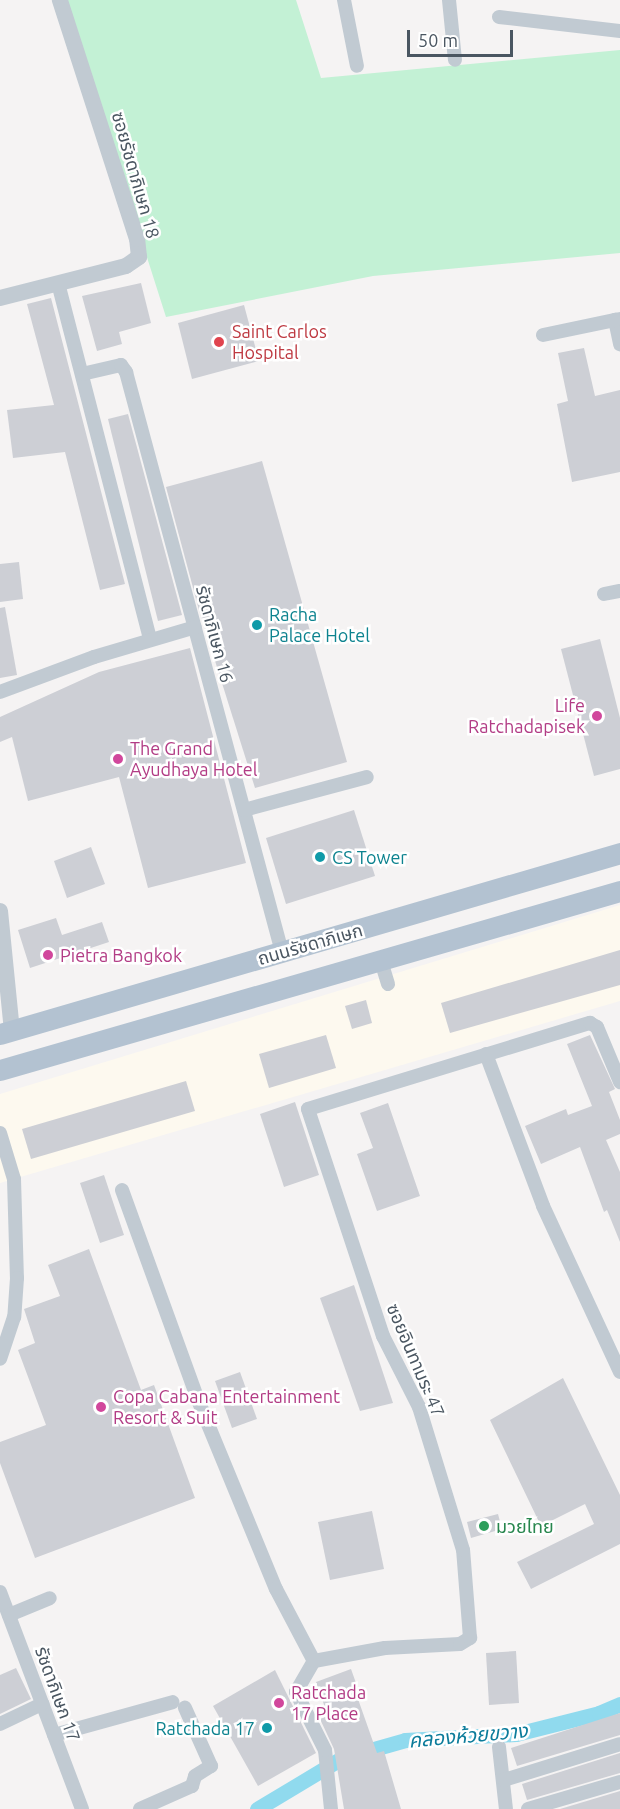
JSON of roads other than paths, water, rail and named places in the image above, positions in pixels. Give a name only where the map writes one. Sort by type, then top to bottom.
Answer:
[{"type":"main road","name":"ถนนรัชดาภิเษก","points":[[6,1033],[620,853]]},
{"type":"main road","name":"ถนนรัชดาภิเษก","points":[[0,1070],[620,891]]},
{"type":"street","name":"ซอยรัชดาภิเษก 18","points":[[0,298],[126,266],[139,257],[137,239],[60,0]]},
{"type":"street","points":[[344,0],[357,66]]},
{"type":"street","points":[[449,0],[455,60]]},
{"type":"street","points":[[499,17],[620,31]]},
{"type":"street","points":[[58,283],[150,639]]},
{"type":"street","points":[[543,335],[617,320],[620,344]]},
{"type":"street","name":"รัชดาภิเษก 16","points":[[82,374],[121,365],[126,372],[282,952]]},
{"type":"street","points":[[604,594],[620,591]]},
{"type":"street","points":[[0,692],[150,639],[195,627]]},
{"type":"street","points":[[244,810],[368,777]]},
{"type":"street","points":[[0,911],[6,1033]]},
{"type":"street","points":[[381,961],[388,984]]},
{"type":"street","name":"ซอยอินทามระ 47","points":[[314,1661],[386,1648],[460,1644],[470,1638],[467,1569],[460,1539],[419,1407],[383,1336],[308,1109],[486,1054],[595,1024],[620,1082]]},
{"type":"street","points":[[486,1054],[543,1206],[620,1372]]},
{"type":"street","points":[[0,1133],[14,1179],[17,1278],[14,1317],[0,1359]]},
{"type":"street","points":[[122,1190],[207,1421],[276,1589],[314,1661],[296,1692],[325,1750],[331,1809]]},
{"type":"street","name":"รัชดาภิเษก 17","points":[[0,1592],[82,1809]]},
{"type":"street","points":[[9,1615],[50,1598]]},
{"type":"street","points":[[0,1724],[42,1704]]},
{"type":"street","points":[[54,1735],[179,1705],[211,1766],[195,1776],[192,1786],[140,1809]]},
{"type":"street","points":[[504,1780],[620,1744]]},
{"type":"street","points":[[499,1747],[506,1809]]},
{"type":"street","points":[[528,1809],[620,1782]]},
{"type":"waterway","name":"คลองห้วยขวาง","points":[[257,1809],[342,1758],[405,1740],[516,1734],[599,1713],[620,1704]]},
{"type":"place","name":"Saint Carlos Hospital","points":[[219,342]]},
{"type":"place","name":"Racha Palace Hotel","points":[[257,625]]},
{"type":"place","name":"Life Ratchadapisek","points":[[597,716]]},
{"type":"place","name":"The Grand Ayudhaya Hotel","points":[[118,759]]},
{"type":"place","name":"CS Tower","points":[[320,857]]},
{"type":"place","name":"Pietra Bangkok","points":[[48,955]]},
{"type":"place","name":"Copa Cabana Entertainment Resort & Suit","points":[[101,1407]]},
{"type":"place","name":"มวยไทย","points":[[484,1526]]},
{"type":"place","name":"Ratchada 17 Place","points":[[279,1703]]},
{"type":"place","name":"Ratchada 17","points":[[267,1728]]}]
